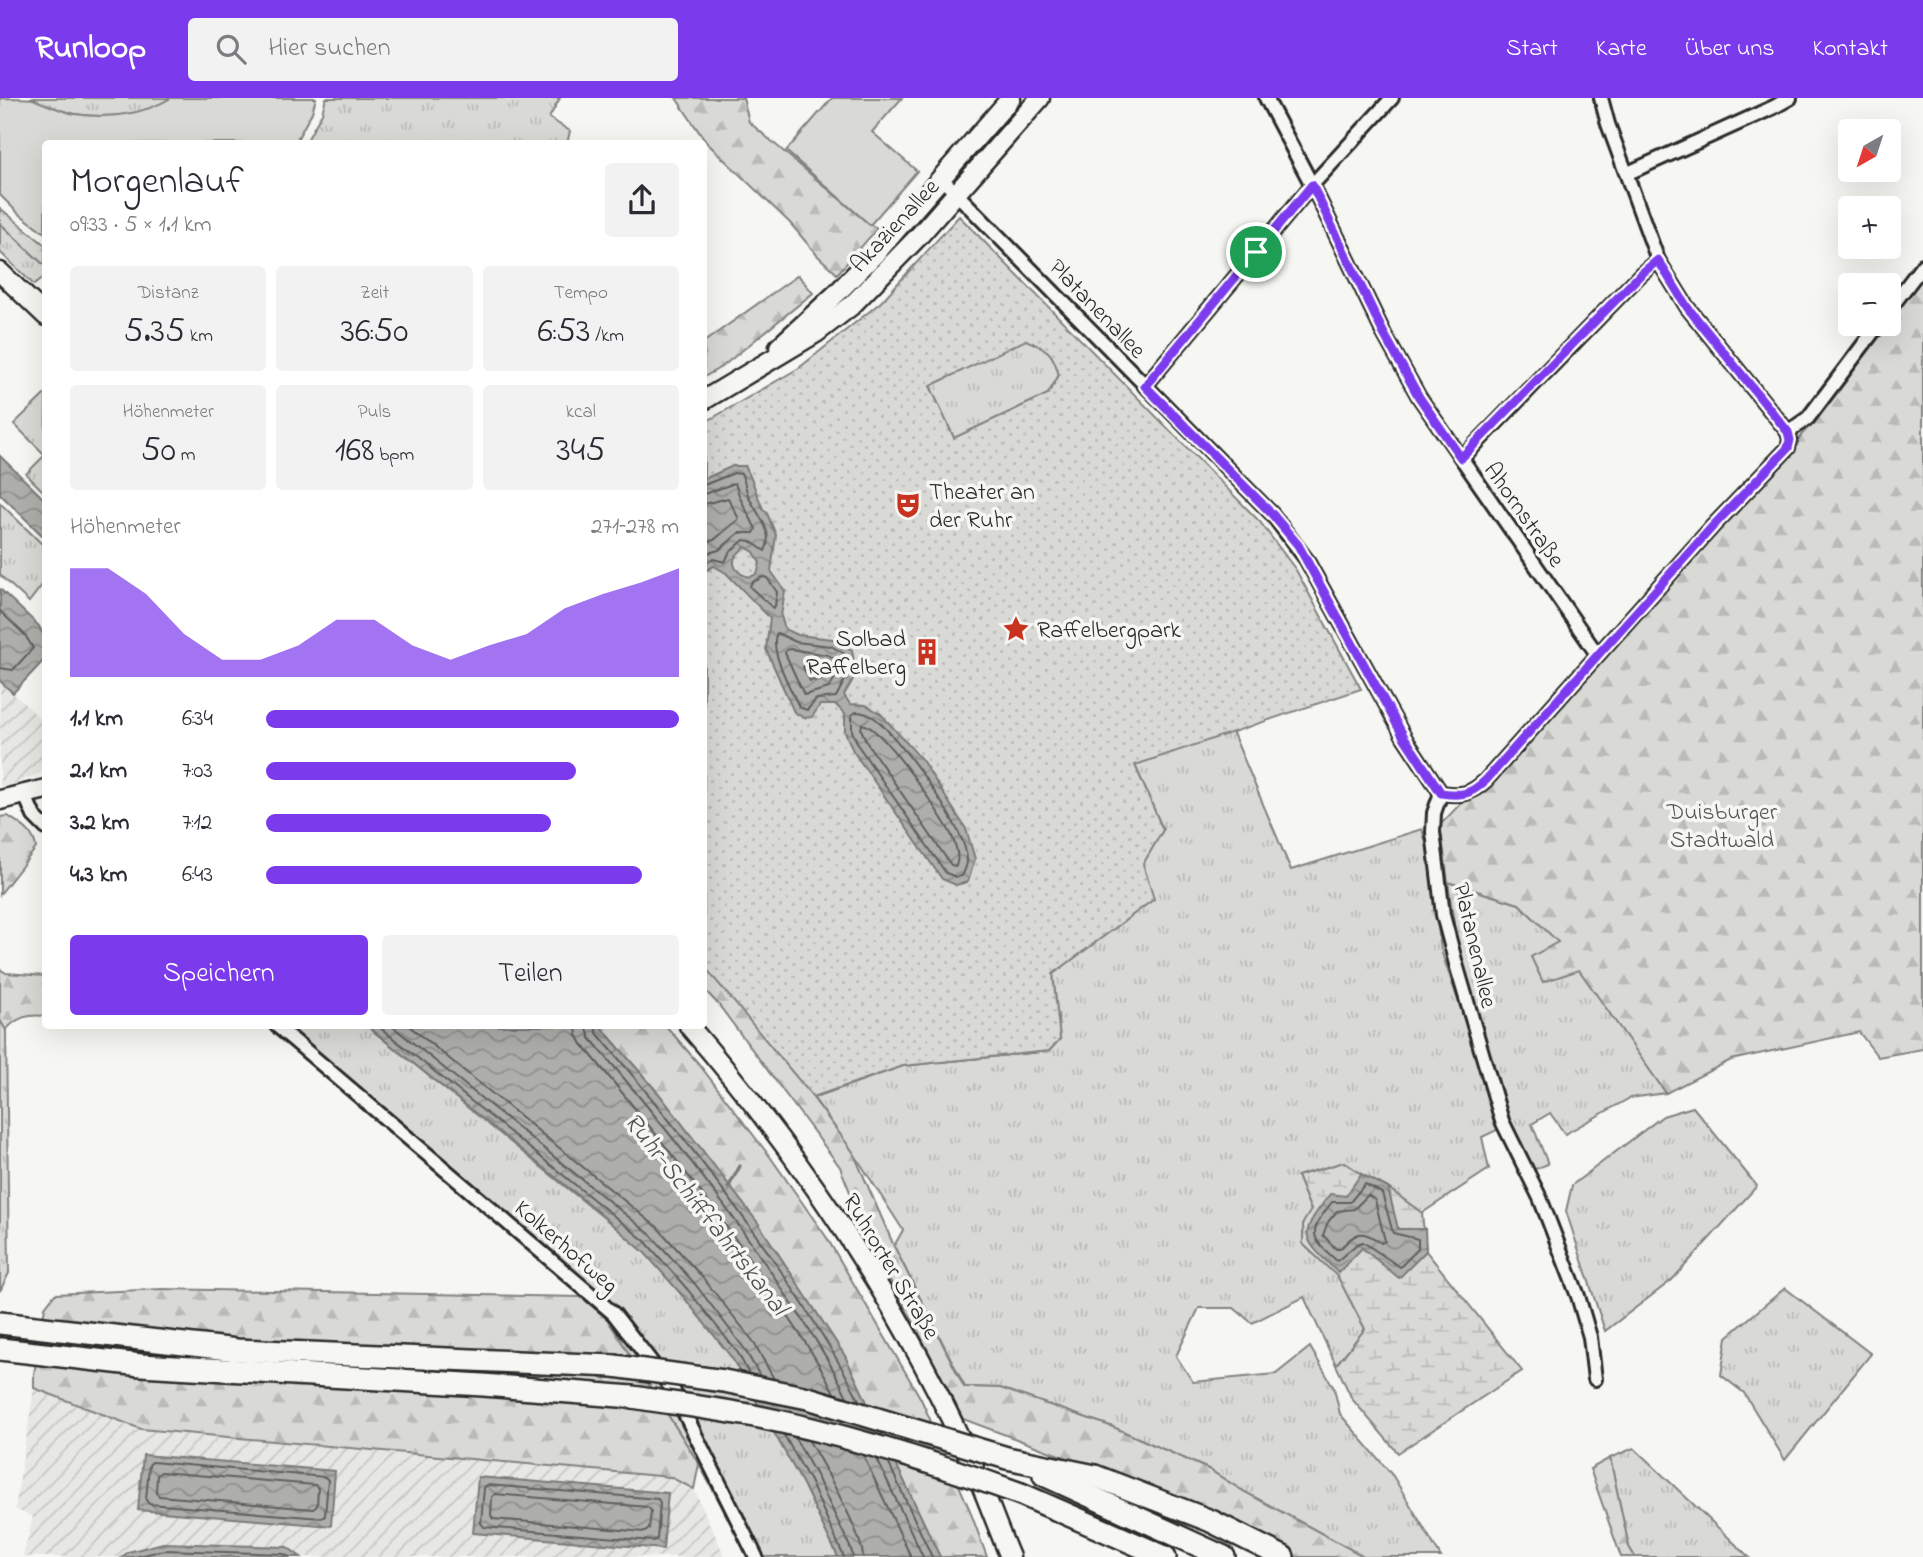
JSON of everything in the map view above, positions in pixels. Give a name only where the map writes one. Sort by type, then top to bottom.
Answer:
[{"type":"highway","points":[[0,1323],[237,1350],[614,1366],[724,1381],[808,1398],[1007,1458],[1095,1476],[1211,1521],[1283,1557]]},
{"type":"highway","points":[[0,1349],[141,1365],[483,1385],[632,1397],[750,1415],[883,1448],[1021,1494],[1165,1557]]},
{"type":"highway","points":[[1007,1458],[1224,1557]]},
{"type":"main road","name":"Akazienallee","points":[[765,363],[788,337],[855,276],[1012,98]]},
{"type":"main road","name":"Akazienallee","points":[[707,398],[816,333],[850,306],[881,277],[1040,98]]},
{"type":"main road","points":[[0,272],[42,312]]},
{"type":"main road","points":[[0,800],[42,790]]},
{"type":"main road","name":"Ruhrorter Straße","points":[[692,1029],[742,1089],[807,1177],[905,1330],[977,1474],[1010,1557]]},
{"type":"street","name":"Ahornstraße","points":[[1266,98],[1312,185],[1384,334],[1419,397],[1597,654]]},
{"type":"street","points":[[1145,386],[1312,185],[1392,98]]},
{"type":"street","points":[[1441,793],[1460,796],[1476,789],[1713,526],[1788,448],[1790,440],[1788,432],[1687,307],[1658,260],[1601,98]]},
{"type":"street","points":[[1628,173],[1790,98]]},
{"type":"street","name":"Platanenallee","points":[[942,179],[1272,514],[1298,545],[1404,737],[1441,793],[1434,813],[1433,832],[1443,915],[1502,1121],[1540,1198],[1578,1296],[1590,1337],[1594,1379]]},
{"type":"street","points":[[1461,458],[1641,274],[1658,260]]},
{"type":"street","points":[[1901,294],[1923,265]]},
{"type":"street","points":[[1788,432],[1808,418],[1870,336]]},
{"type":"street","points":[[25,795],[34,816],[42,824]]},
{"type":"street","name":"Kolkerhofweg","points":[[281,1029],[614,1314],[673,1390],[756,1557]]},
{"type":"shaded area","points":[[0,681],[42,720],[42,772],[11,785],[0,786]]},
{"type":"shaded area","points":[[34,1388],[142,1429],[670,1477],[694,1489],[725,1557],[23,1557],[33,1517],[15,1509]]},
{"type":"green space","points":[[0,98],[33,99],[69,113],[100,116],[137,112],[171,98],[316,98],[312,112],[297,140],[42,140],[42,231],[0,195]]},
{"type":"green space","points":[[32,98],[171,98],[138,111],[102,116],[65,111]]},
{"type":"green space","points":[[326,98],[560,98],[549,118],[570,131],[568,140],[307,140],[322,113]]},
{"type":"green space","points":[[676,98],[743,98],[749,122],[870,225],[878,228],[837,274],[790,223],[705,140]]},
{"type":"green space","points":[[832,98],[902,98],[872,132],[917,171],[870,225],[786,151]]},
{"type":"green space","points":[[0,208],[42,243],[42,263],[0,223]]},
{"type":"green space","name":"Raffelbergpark","points":[[959,216],[1260,522],[1296,570],[1361,689],[1135,765],[1163,830],[1143,864],[1154,899],[1053,974],[1060,1039],[1049,1051],[903,1066],[813,1097],[707,970],[707,421],[799,368],[881,302]],"holes":[[[1026,340],[1044,349],[1054,360],[1059,375],[1048,394],[954,438],[930,386]]]},
{"type":"green space","points":[[0,223],[42,263],[42,278],[34,285],[0,252]]},
{"type":"green space","points":[[798,275],[813,293],[723,366],[707,375],[707,340]]},
{"type":"green space","name":"Duisburger Stadtwald","points":[[1923,277],[1923,1049],[1878,1057],[1859,1032],[1731,1060],[1666,1093],[1579,970],[1543,982],[1531,957],[1558,942],[1519,904],[1448,882],[1440,825],[1462,802],[1480,792],[1799,439],[1878,336],[1901,336],[1901,306]]},
{"type":"green space","points":[[1026,339],[1044,349],[1054,360],[1059,375],[1048,394],[954,438],[930,386]]},
{"type":"green space","points":[[42,397],[42,452],[14,424]]},
{"type":"green space","points":[[42,458],[42,490],[26,474]]},
{"type":"green space","points":[[0,503],[42,544],[42,585],[29,602],[0,575]]},
{"type":"green space","points":[[1232,731],[1291,870],[1422,829],[1428,850],[1441,950],[1501,1128],[1482,1137],[1489,1169],[1422,1213],[1388,1188],[1344,1162],[1297,1176],[1311,1210],[1303,1244],[1338,1277],[1365,1329],[1336,1365],[1304,1297],[1252,1323],[1234,1308],[1199,1308],[1176,1356],[1193,1382],[1276,1374],[1310,1347],[1334,1388],[1340,1414],[1393,1476],[1441,1557],[1365,1557],[1208,1469],[1113,1427],[1000,1388],[965,1387],[894,1246],[903,1230],[853,1152],[813,1097],[903,1066],[1049,1051],[1060,1039],[1053,974],[1153,899],[1143,864],[1163,830],[1135,765]]},
{"type":"green space","points":[[8,816],[30,833],[36,848],[0,894],[0,817]]},
{"type":"green space","points":[[1448,882],[1519,904],[1559,942],[1532,957],[1543,982],[1579,969],[1666,1093],[1630,1098],[1565,1134],[1550,1113],[1532,1124],[1548,1164],[1533,1170],[1511,1122],[1458,951]]},
{"type":"green space","points":[[707,909],[1060,1039],[1049,1051],[903,1066],[813,1098],[853,1152],[894,1246],[964,1387],[1000,1388],[1113,1427],[1208,1469],[1365,1557],[1297,1557],[1225,1517],[963,1419],[873,1250],[840,1167],[707,992]]},
{"type":"green space","points":[[0,969],[6,973],[42,976],[42,1016],[24,1017],[6,1030],[0,1020]]},
{"type":"green space","points":[[0,1020],[6,1030],[9,1273],[0,1291]]},
{"type":"green space","points":[[285,1029],[371,1029],[640,1247],[732,1358],[803,1484],[838,1557],[749,1557],[699,1464],[607,1319],[281,1034]]},
{"type":"green space","points":[[603,1029],[669,1029],[771,1158],[827,1238],[921,1399],[969,1508],[987,1557],[940,1557],[845,1356],[758,1223],[659,1094]]},
{"type":"green space","points":[[1693,1107],[1757,1186],[1672,1280],[1605,1331],[1566,1211],[1572,1185],[1663,1116]]},
{"type":"green space","points":[[1344,1162],[1388,1188],[1422,1213],[1426,1251],[1522,1371],[1398,1453],[1352,1399],[1336,1365],[1365,1329],[1338,1277],[1303,1244],[1303,1223],[1311,1210],[1297,1176]]},
{"type":"green space","points":[[1785,1288],[1871,1354],[1785,1460],[1744,1393],[1721,1375],[1727,1337]]},
{"type":"green space","points":[[162,1289],[581,1297],[607,1319],[699,1464],[694,1489],[670,1477],[141,1429],[34,1388],[45,1307],[55,1294]]},
{"type":"green space","points":[[1634,1448],[1749,1557],[1635,1557],[1629,1547],[1610,1458]]},
{"type":"green space","points":[[1610,1458],[1629,1547],[1635,1557],[1621,1557],[1590,1469]]},
{"type":"water","points":[[0,456],[42,497],[42,535],[0,494]]},
{"type":"water","points":[[733,466],[745,466],[776,535],[771,571],[785,591],[781,616],[785,629],[798,635],[833,639],[852,650],[856,674],[844,695],[850,704],[866,705],[881,714],[922,760],[966,829],[975,859],[968,882],[956,885],[942,879],[853,751],[845,732],[845,714],[836,705],[820,705],[812,717],[804,718],[794,712],[766,649],[770,618],[726,573],[714,566],[707,570],[707,478]],"holes":[[[745,547],[754,552],[760,563],[756,574],[745,576],[734,565],[734,559]]]},
{"type":"water","points":[[0,589],[39,626],[42,632],[42,662],[13,693],[0,681]]},
{"type":"water","name":"Ruhr-Schifffahrtskanal","points":[[371,1029],[603,1029],[659,1094],[758,1223],[845,1356],[940,1557],[838,1557],[803,1484],[732,1358],[645,1253],[590,1205]]},
{"type":"water","points":[[1361,1174],[1388,1188],[1398,1229],[1425,1229],[1426,1251],[1399,1278],[1362,1248],[1338,1273],[1316,1251],[1308,1236],[1312,1219],[1330,1194],[1346,1196]]},
{"type":"water","points":[[143,1455],[335,1471],[331,1526],[138,1510]]},
{"type":"water","points":[[478,1477],[668,1493],[663,1549],[473,1533]]},
{"type":"water","points":[[163,1543],[287,1547],[301,1557],[122,1557],[128,1552]]},
{"type":"waterway","points":[[728,1188],[740,1166]]},
{"type":"place","name":"Theater an der Ruhr","points":[[908,505]]},
{"type":"place","name":"Raffelbergpark","points":[[1016,629]]},
{"type":"place","name":"Solbad Raffelberg","points":[[927,652]]},
{"type":"route","points":[[1312,185],[1384,334],[1419,397],[1461,458],[1641,274],[1658,260],[1687,307],[1788,432],[1788,448],[1713,526],[1486,780],[1476,789],[1460,796],[1441,793],[1404,737],[1298,545],[1272,514],[1145,386],[1256,252],[1312,185]]}]
